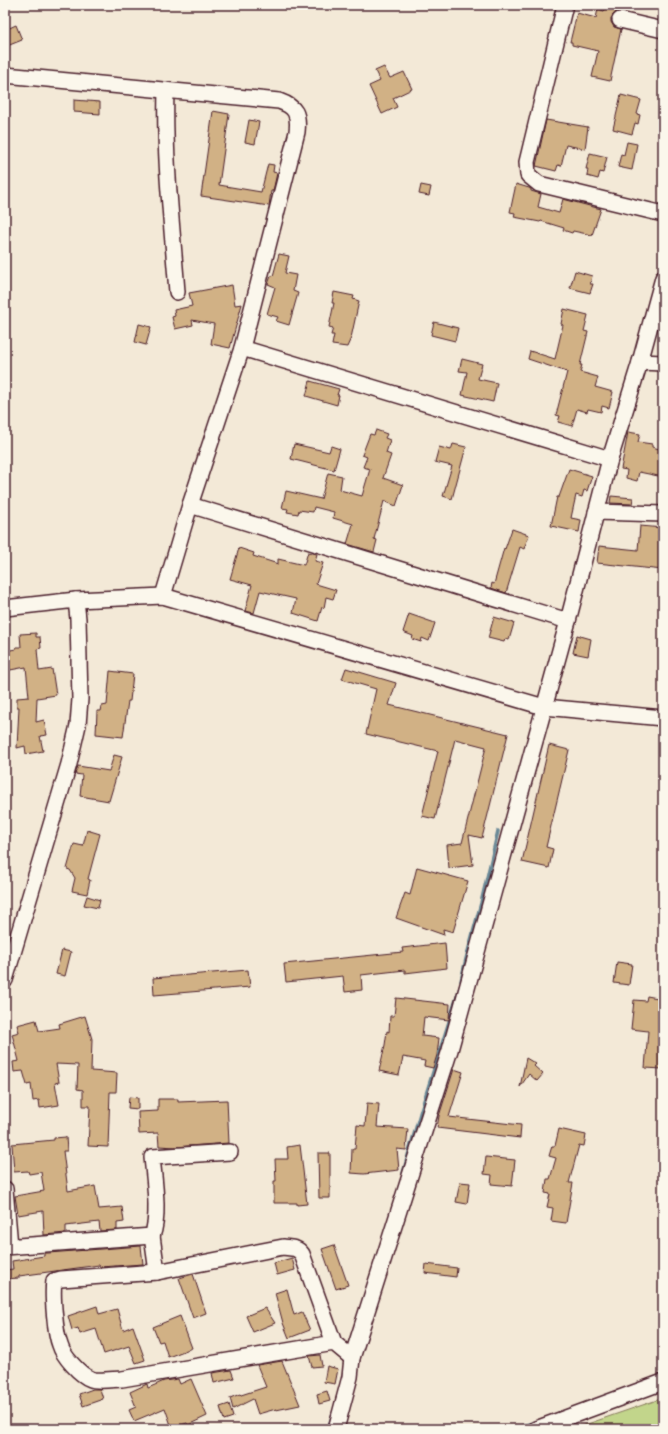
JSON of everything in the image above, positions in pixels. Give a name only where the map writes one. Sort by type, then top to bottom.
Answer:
[{"type":"street","points":[[565,5],[527,162],[528,175],[539,184],[663,214]]},
{"type":"street","points":[[620,20],[663,30]]},
{"type":"street","points":[[5,75],[279,101],[288,104],[296,111],[298,120],[297,132],[242,348],[190,505],[163,596]]},
{"type":"street","points":[[166,90],[165,111],[169,201],[177,292]]},
{"type":"street","points":[[336,1429],[350,1377],[352,1358],[450,1050],[568,621],[610,459],[640,362],[663,278]]},
{"type":"street","points":[[242,348],[610,459]]},
{"type":"street","points":[[640,362],[663,363]]},
{"type":"street","points":[[190,505],[568,621]]},
{"type":"street","points":[[596,512],[663,514]]},
{"type":"street","points":[[5,608],[76,600],[163,596],[544,707],[663,718]]},
{"type":"street","points":[[5,980],[69,764],[78,725],[80,699],[78,619],[76,600]]},
{"type":"street","points":[[157,1272],[152,1236],[156,1223],[156,1213],[152,1157],[230,1152]]},
{"type":"street","points":[[5,1189],[8,1247],[152,1236]]},
{"type":"street","points":[[334,1343],[122,1380],[92,1379],[69,1360],[60,1346],[56,1324],[53,1288],[54,1281],[61,1279],[157,1272],[283,1247],[294,1248],[299,1250],[308,1270],[334,1343],[352,1358]]},
{"type":"street","points":[[536,1429],[663,1382]]},
{"type":"green space","points":[[663,1398],[663,1429],[573,1429]]},
{"type":"building","points":[[606,5],[618,5],[616,12],[611,18],[611,22],[614,27],[621,29],[610,81],[592,77],[598,51],[572,45],[572,42],[570,42],[577,13],[596,18],[598,9],[604,11]]},
{"type":"building","points":[[16,25],[22,40],[7,46],[5,40],[5,30]]},
{"type":"building","points":[[384,67],[390,78],[404,72],[412,89],[393,98],[397,107],[382,114],[369,86],[380,81],[375,71]]},
{"type":"building","points":[[621,95],[641,100],[637,114],[640,115],[638,124],[635,123],[632,134],[613,129]]},
{"type":"building","points":[[74,100],[100,102],[100,114],[74,112]]},
{"type":"building","points":[[213,111],[229,114],[219,185],[261,192],[268,164],[274,165],[273,172],[277,173],[273,191],[271,191],[269,206],[201,196]]},
{"type":"building","points":[[249,120],[259,122],[255,144],[245,142]]},
{"type":"building","points":[[546,120],[588,127],[585,149],[566,145],[561,166],[558,165],[556,171],[536,166]]},
{"type":"building","points":[[627,142],[637,144],[632,170],[618,167],[621,154],[624,155]]},
{"type":"building","points":[[590,153],[607,157],[603,173],[600,172],[598,179],[587,176],[588,169],[586,169]]},
{"type":"building","points":[[516,184],[541,194],[538,207],[559,213],[563,199],[601,209],[592,235],[573,231],[572,233],[563,230],[564,228],[541,221],[514,217],[515,213],[510,212]]},
{"type":"building","points":[[421,185],[431,187],[429,196],[419,194]]},
{"type":"building","points":[[279,254],[289,256],[285,273],[296,275],[293,291],[298,293],[289,325],[276,321],[278,317],[267,314],[275,287],[268,284],[271,276],[273,276]]},
{"type":"building","points":[[575,271],[592,276],[590,284],[593,284],[590,293],[570,288]]},
{"type":"building","points":[[232,285],[235,305],[242,304],[230,348],[211,344],[214,324],[192,320],[193,325],[175,329],[172,317],[175,316],[174,310],[192,306],[189,293]]},
{"type":"building","points":[[334,292],[354,296],[353,299],[359,301],[351,338],[347,347],[332,345],[334,335],[331,335],[333,328],[329,327],[334,303],[332,303]]},
{"type":"building","points":[[564,309],[588,315],[584,331],[588,332],[580,365],[582,365],[580,372],[598,377],[595,387],[613,392],[609,408],[602,406],[601,412],[588,409],[587,412],[577,409],[572,426],[558,422],[560,416],[556,415],[567,372],[528,359],[530,351],[555,359],[563,325],[561,324]]},
{"type":"building","points":[[434,322],[458,328],[455,341],[431,335]]},
{"type":"building","points":[[139,324],[151,327],[146,345],[135,342]]},
{"type":"building","points":[[462,359],[482,364],[478,379],[497,383],[493,402],[462,395],[467,372],[459,371]]},
{"type":"building","points":[[310,381],[339,389],[337,395],[339,395],[337,405],[306,396]]},
{"type":"building","points":[[376,430],[387,434],[385,438],[390,440],[386,453],[391,455],[383,478],[403,485],[396,506],[384,501],[374,539],[377,540],[374,552],[347,544],[353,524],[333,518],[334,512],[314,507],[313,512],[299,510],[298,514],[287,512],[288,509],[282,508],[286,491],[321,499],[328,473],[342,476],[340,490],[362,496],[370,469],[363,467],[367,457],[362,455],[370,434],[374,435]]},
{"type":"building","points":[[628,432],[640,434],[638,442],[652,444],[652,447],[663,450],[663,477],[639,472],[637,481],[626,478],[627,470],[621,469]]},
{"type":"building","points":[[294,444],[329,452],[331,446],[340,449],[334,470],[291,459]]},
{"type":"building","points":[[453,444],[466,447],[452,499],[443,496],[452,466],[435,462],[439,447],[451,450]]},
{"type":"building","points":[[569,469],[592,476],[587,491],[584,490],[582,497],[576,495],[571,518],[581,520],[579,532],[551,526],[557,497],[559,497]]},
{"type":"building","points":[[611,496],[633,498],[632,504],[610,503]]},
{"type":"building","points":[[640,526],[663,528],[663,570],[597,563],[599,546],[638,550]]},
{"type":"building","points":[[512,529],[529,535],[524,549],[520,547],[506,593],[491,588],[492,583],[494,584],[504,548],[505,549]]},
{"type":"building","points":[[239,548],[254,553],[253,556],[278,564],[278,559],[304,565],[308,552],[317,554],[315,561],[323,563],[316,584],[336,590],[333,599],[326,597],[324,608],[322,607],[318,621],[293,613],[296,599],[260,591],[254,613],[245,611],[252,585],[230,579]]},
{"type":"building","points":[[409,614],[435,623],[429,641],[422,638],[421,642],[412,639],[413,636],[403,632]]},
{"type":"building","points":[[494,617],[514,623],[509,640],[505,639],[504,642],[488,638]]},
{"type":"building","points":[[36,633],[36,637],[40,637],[41,648],[37,649],[39,671],[52,669],[56,695],[37,698],[36,722],[44,720],[47,735],[40,736],[43,751],[26,754],[25,746],[17,748],[19,707],[17,707],[17,698],[29,697],[26,667],[5,671],[5,651],[16,649],[16,647],[21,647],[20,634]]},
{"type":"building","points":[[577,635],[591,639],[588,656],[573,653]]},
{"type":"building","points":[[346,668],[396,683],[389,705],[508,734],[482,838],[469,835],[473,865],[449,868],[447,845],[462,843],[486,747],[455,739],[435,819],[422,816],[438,751],[366,734],[376,689],[342,679]]},
{"type":"building","points":[[110,671],[133,674],[130,701],[128,701],[123,737],[96,734],[97,711],[101,711],[102,706],[107,705]]},
{"type":"building","points":[[549,745],[569,750],[546,847],[553,849],[549,868],[522,862]]},
{"type":"building","points":[[114,755],[122,757],[109,801],[80,796],[82,775],[75,774],[78,766],[109,771]]},
{"type":"building","points":[[87,830],[100,834],[88,879],[90,880],[87,894],[72,891],[75,878],[70,870],[67,869],[74,844],[83,846]]},
{"type":"building","points":[[417,867],[468,881],[453,932],[443,929],[444,935],[396,918],[405,893],[410,895]]},
{"type":"building","points":[[87,896],[100,900],[98,908],[84,905]]},
{"type":"building","points":[[445,943],[447,968],[405,973],[405,970],[361,975],[362,990],[345,992],[343,976],[286,982],[284,964],[403,952],[402,948]]},
{"type":"building","points":[[62,950],[71,952],[65,976],[56,974]]},
{"type":"building","points":[[617,962],[632,964],[629,985],[614,983]]},
{"type":"building","points":[[248,970],[250,987],[154,995],[153,978]]},
{"type":"building","points":[[647,996],[663,999],[663,1069],[645,1068],[648,1031],[631,1029],[634,1000],[646,1001]]},
{"type":"building","points":[[396,998],[450,1004],[449,1020],[424,1017],[422,1036],[439,1038],[437,1055],[433,1068],[424,1066],[425,1061],[403,1057],[399,1075],[379,1071],[387,1031],[389,1032],[390,1016],[394,1016]]},
{"type":"building","points":[[85,1016],[92,1039],[91,1071],[117,1073],[116,1092],[110,1092],[108,1147],[88,1146],[90,1106],[83,1106],[83,1090],[77,1089],[78,1065],[56,1064],[59,1082],[55,1083],[59,1105],[40,1108],[39,1100],[33,1101],[31,1084],[27,1085],[23,1071],[14,1072],[13,1062],[19,1061],[12,1034],[19,1032],[17,1025],[36,1020],[39,1031],[60,1028],[59,1024]]},
{"type":"building","points":[[526,1058],[536,1064],[534,1066],[543,1074],[537,1081],[529,1074],[520,1087]]},
{"type":"building","points":[[454,1069],[463,1072],[449,1117],[521,1125],[520,1138],[437,1128],[439,1116]]},
{"type":"building","points":[[129,1097],[138,1098],[138,1109],[128,1108]]},
{"type":"building","points":[[158,1099],[178,1099],[178,1102],[227,1100],[229,1143],[175,1147],[159,1146],[158,1133],[139,1134],[138,1112],[158,1111]]},
{"type":"building","points":[[367,1103],[379,1104],[377,1127],[408,1129],[406,1150],[397,1149],[399,1170],[364,1174],[351,1173],[352,1149],[355,1149],[357,1125],[365,1126]]},
{"type":"building","points":[[559,1129],[586,1135],[584,1146],[579,1145],[569,1183],[573,1183],[566,1223],[551,1221],[553,1208],[547,1207],[550,1194],[545,1193],[547,1179],[550,1179],[556,1158],[549,1156],[552,1146],[555,1146]]},
{"type":"building","points":[[66,1137],[67,1151],[63,1151],[68,1191],[95,1186],[99,1209],[122,1207],[124,1222],[117,1223],[117,1230],[100,1231],[99,1222],[66,1226],[66,1233],[44,1235],[43,1211],[18,1215],[15,1196],[44,1191],[41,1172],[29,1174],[28,1171],[14,1172],[12,1144],[54,1140],[54,1138]]},
{"type":"building","points":[[300,1145],[307,1204],[297,1205],[297,1203],[274,1203],[274,1181],[276,1181],[275,1159],[288,1159],[287,1147]]},
{"type":"building","points":[[318,1153],[330,1153],[330,1198],[319,1198]]},
{"type":"building","points":[[486,1157],[515,1160],[512,1186],[491,1184],[492,1175],[484,1174]]},
{"type":"building","points":[[460,1182],[470,1183],[467,1204],[456,1202]]},
{"type":"building","points":[[334,1245],[348,1285],[336,1289],[322,1249]]},
{"type":"building","points":[[141,1246],[143,1264],[100,1267],[99,1265],[5,1279],[5,1270],[13,1269],[12,1261],[44,1256],[44,1253]]},
{"type":"building","points":[[292,1258],[295,1270],[277,1275],[274,1263]]},
{"type":"building","points":[[426,1264],[457,1268],[456,1277],[425,1273]]},
{"type":"building","points":[[193,1274],[206,1313],[193,1318],[179,1278]]},
{"type":"building","points":[[287,1289],[294,1315],[302,1312],[310,1330],[289,1338],[283,1323],[275,1293]]},
{"type":"building","points":[[97,1306],[99,1314],[117,1309],[123,1330],[133,1326],[145,1360],[136,1363],[129,1346],[104,1354],[96,1329],[80,1334],[78,1328],[72,1330],[68,1316]]},
{"type":"building","points":[[265,1308],[275,1323],[253,1332],[246,1316]]},
{"type":"building","points":[[180,1316],[192,1348],[168,1357],[163,1341],[159,1342],[153,1327]]},
{"type":"building","points":[[320,1355],[322,1366],[312,1367],[309,1356]]},
{"type":"building","points":[[282,1361],[300,1405],[258,1414],[253,1399],[233,1409],[230,1398],[266,1387],[257,1365]]},
{"type":"building","points":[[327,1366],[338,1369],[335,1384],[324,1382]]},
{"type":"building","points":[[231,1370],[234,1378],[214,1383],[212,1373]]},
{"type":"building","points":[[178,1379],[180,1384],[191,1379],[207,1416],[188,1425],[187,1423],[172,1428],[165,1408],[134,1421],[129,1410],[136,1407],[130,1392],[147,1384],[148,1388],[164,1381]]},
{"type":"building","points":[[93,1389],[100,1389],[103,1399],[83,1406],[79,1394]]},
{"type":"building","points":[[327,1391],[330,1401],[319,1404],[317,1394]]},
{"type":"building","points":[[229,1404],[233,1417],[224,1420],[220,1407]]},
{"type":"waterway","points":[[461,981],[498,831]]},
{"type":"waterway","points":[[403,1173],[421,1110],[460,987]]},
{"type":"waterway","points":[[328,1429],[333,1413]]},
{"type":"waterway","points":[[515,1429],[535,1422]]}]
